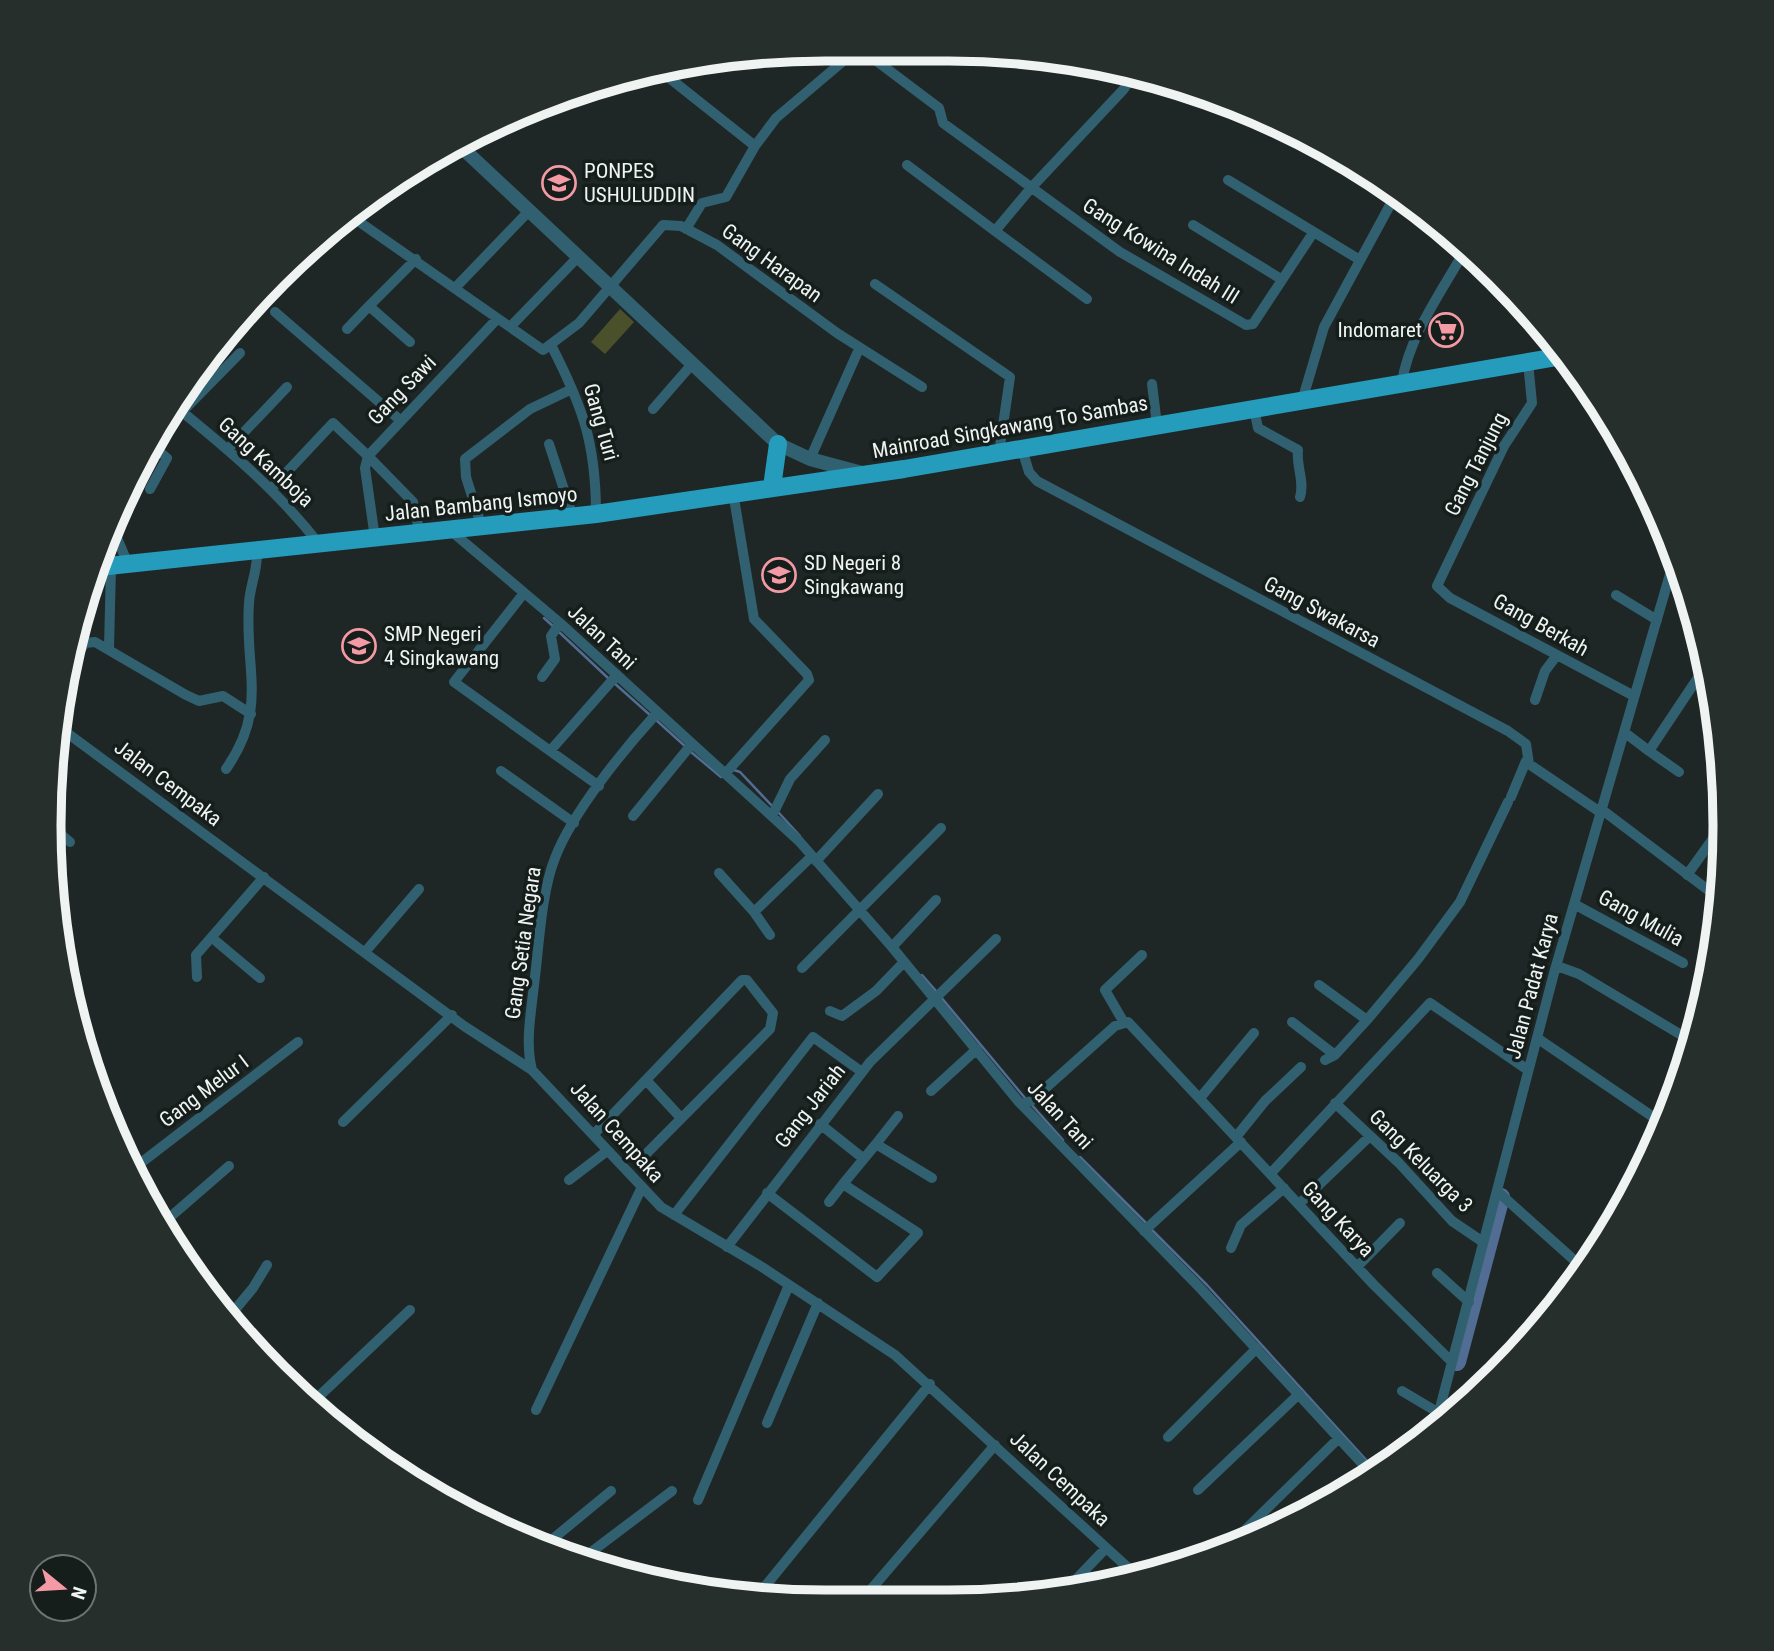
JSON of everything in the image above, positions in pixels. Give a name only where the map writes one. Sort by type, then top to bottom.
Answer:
[{"type":"main road","name":"Mainroad Singkawang To Sambas","points":[[866,474],[999,453],[1024,455],[1157,425],[1255,417],[1302,401],[1553,358]]},
{"type":"main road","points":[[772,487],[778,444]]},
{"type":"main road","name":"Jalan Bambang Ismoyo","points":[[112,571],[257,557],[319,544],[375,538],[420,534],[455,535],[482,528],[866,474]]},
{"type":"street","points":[[358,221],[543,350],[579,323],[663,225],[687,229],[702,203],[720,201],[726,197],[755,146],[776,118],[848,61]]},
{"type":"street","points":[[877,61],[939,108],[943,123],[1031,188]]},
{"type":"street","points":[[669,78],[755,146]]},
{"type":"street","points":[[995,231],[1128,83]]},
{"type":"street","name":"Mainroad Singkawang To Sambas","points":[[466,151],[778,444],[810,459],[866,474]]},
{"type":"street","points":[[907,165],[1087,299]]},
{"type":"street","points":[[1228,180],[1360,260]]},
{"type":"street","name":"Gang Kowina Indah III","points":[[1031,188],[1120,253],[1246,325],[1253,324],[1312,233]]},
{"type":"street","points":[[1302,401],[1324,327],[1391,203]]},
{"type":"street","points":[[455,288],[529,211]]},
{"type":"street","points":[[1193,225],[1281,279]]},
{"type":"street","name":"Gang Harapan","points":[[687,229],[717,245],[859,349],[922,387]]},
{"type":"street","points":[[513,324],[578,257]]},
{"type":"street","points":[[348,329],[416,259]]},
{"type":"street","points":[[1402,382],[1404,369],[1424,323],[1460,259]]},
{"type":"street","points":[[875,284],[1010,376],[999,453]]},
{"type":"street","points":[[369,306],[410,342]]},
{"type":"street","points":[[275,312],[400,420]]},
{"type":"street","name":"Gang Sawi","points":[[420,534],[413,502],[368,456],[497,319]]},
{"type":"street","name":"Gang Turi","points":[[551,345],[572,389],[595,460],[596,514]]},
{"type":"street","points":[[810,459],[859,349]]},
{"type":"street","points":[[194,395],[240,353]]},
{"type":"street","name":"Gang Tanjung","points":[[1438,582],[1504,446],[1532,402],[1528,362]]},
{"type":"street","points":[[653,409],[693,363]]},
{"type":"street","points":[[1152,384],[1157,425]]},
{"type":"street","points":[[228,449],[287,387]]},
{"type":"street","points":[[482,528],[466,477],[465,459],[530,409],[572,389]]},
{"type":"street","name":"Gang Kamboja","points":[[183,412],[271,489],[319,544]]},
{"type":"street","points":[[1255,417],[1298,450],[1296,464],[1303,486],[1300,497]]},
{"type":"street","points":[[271,489],[331,423],[368,456],[365,468],[375,538]]},
{"type":"street","points":[[549,444],[573,517]]},
{"type":"street","points":[[150,489],[167,458],[159,452]]},
{"type":"street","name":"Gang Swakarsa","points":[[1024,455],[1032,476],[1045,486],[1508,731],[1526,744],[1526,761],[1604,812],[1709,891]]},
{"type":"street","points":[[729,772],[809,680],[754,619],[733,492]]},
{"type":"street","name":"Jalan Tani","points":[[455,535],[524,593],[556,627],[653,718],[729,772],[863,908],[977,1049],[1026,1103],[1149,1227],[1365,1466]]},
{"type":"street","points":[[108,648],[113,549]]},
{"type":"street","points":[[226,769],[247,732],[251,714],[249,607],[257,557]]},
{"type":"street","name":"Jalan Padat Karya","points":[[1440,1410],[1528,1070],[1541,1041],[1626,734],[1634,696],[1670,575]]},
{"type":"street","name":"Gang Berkah","points":[[1438,582],[1440,592],[1634,696]]},
{"type":"street","points":[[524,593],[454,682],[599,786]]},
{"type":"street","points":[[1616,595],[1657,620]]},
{"type":"street","points":[[542,677],[555,659],[550,642],[556,627]]},
{"type":"street","points":[[82,649],[88,642],[108,648],[199,701],[223,696],[251,714]]},
{"type":"street","points":[[1535,700],[1545,671],[1557,654]]},
{"type":"street","points":[[1649,751],[1698,677]]},
{"type":"street","points":[[551,751],[612,680]]},
{"type":"street","name":"Gang Setia Negara","points":[[533,1070],[529,1051],[530,1018],[554,860],[574,823],[599,786],[653,718]]},
{"type":"street","name":"Jalan Cempaka","points":[[67,733],[264,877],[368,948],[520,1065],[533,1070],[594,1134],[641,1189],[674,1215],[818,1303],[895,1355],[930,1384],[1128,1568]]},
{"type":"street","points":[[1626,734],[1679,772]]},
{"type":"street","points":[[772,816],[790,779],[825,740]]},
{"type":"street","points":[[633,816],[691,745]]},
{"type":"street","points":[[1292,1022],[1330,1058],[1367,1020],[1418,959],[1460,902],[1526,761]]},
{"type":"street","points":[[501,771],[574,823]]},
{"type":"street","points":[[754,912],[814,858],[878,794]]},
{"type":"street","points":[[802,968],[941,828]]},
{"type":"street","points":[[61,835],[70,842]]},
{"type":"street","points":[[1687,875],[1712,839]]},
{"type":"street","points":[[719,873],[754,912],[770,935]]},
{"type":"street","points":[[197,977],[197,955],[264,877]]},
{"type":"street","points":[[368,948],[419,889]]},
{"type":"street","points":[[894,945],[936,900]]},
{"type":"street","name":"Gang Mulia","points":[[1577,905],[1683,963]]},
{"type":"street","name":"Gang Jariah","points":[[727,1247],[766,1193],[862,1072],[936,995],[996,939]]},
{"type":"street","points":[[217,942],[260,978]]},
{"type":"street","name":"Gang Karya","points":[[1142,955],[1105,990],[1123,1021],[1272,1173],[1357,1267],[1452,1362]]},
{"type":"street","points":[[830,1011],[842,1016],[855,1008],[904,962]]},
{"type":"street","points":[[1561,967],[1683,1036]]},
{"type":"street","points":[[594,1134],[742,981],[751,982],[773,1013],[770,1028],[646,1154]]},
{"type":"street","points":[[1320,985],[1367,1020]]},
{"type":"street","points":[[1272,1173],[1430,1003],[1528,1070]]},
{"type":"street","points":[[343,1122],[452,1015]]},
{"type":"street","points":[[1026,1103],[1123,1021]]},
{"type":"street","points":[[1200,1098],[1254,1033]]},
{"type":"street","points":[[674,1215],[813,1037],[862,1072]]},
{"type":"street","points":[[1541,1041],[1655,1118]]},
{"type":"street","name":"Gang Melur I","points":[[140,1164],[298,1042]]},
{"type":"street","points":[[930,1091],[977,1049]]},
{"type":"street","points":[[1149,1227],[1238,1140],[1265,1101],[1301,1067]]},
{"type":"street","points":[[646,1080],[681,1118]]},
{"type":"street","name":"Gang Keluarga 3","points":[[1335,1103],[1427,1191],[1452,1221],[1483,1242]]},
{"type":"street","points":[[829,1202],[898,1116]]},
{"type":"street","points":[[820,1124],[864,1159]]},
{"type":"street","points":[[1299,1204],[1370,1136]]},
{"type":"street","points":[[876,1144],[932,1178]]},
{"type":"street","points":[[569,1180],[607,1151]]},
{"type":"street","points":[[170,1217],[229,1166]]},
{"type":"street","points":[[766,1193],[877,1277],[918,1233],[843,1184]]},
{"type":"street","points":[[1231,1248],[1241,1225],[1284,1188]]},
{"type":"street","points":[[536,1410],[641,1189]]},
{"type":"street","points":[[1497,1191],[1576,1262]]},
{"type":"street","points":[[1357,1267],[1400,1223]]},
{"type":"street","points":[[235,1310],[267,1265]]},
{"type":"street","points":[[1437,1273],[1469,1302]]},
{"type":"street","points":[[698,1500],[789,1285]]},
{"type":"street","points":[[768,1423],[818,1303]]},
{"type":"street","points":[[318,1397],[410,1310]]},
{"type":"street","points":[[1168,1437],[1257,1348]]},
{"type":"street","points":[[765,1587],[930,1384]]},
{"type":"street","points":[[1402,1391],[1438,1412]]},
{"type":"street","points":[[1198,1490],[1299,1394]]},
{"type":"street","points":[[1253,1526],[1339,1438]]},
{"type":"street","points":[[870,1590],[995,1445]]},
{"type":"street","points":[[553,1539],[611,1491]]},
{"type":"street","points":[[591,1552],[672,1491]]},
{"type":"street","points":[[1078,1578],[1106,1548]]},
{"type":"green space","points":[[620,309],[634,322],[605,354],[591,342]]},
{"type":"waterway","points":[[544,618],[554,627]]},
{"type":"waterway","points":[[559,632],[608,678]]},
{"type":"waterway","points":[[613,682],[650,715]]},
{"type":"waterway","points":[[655,719],[686,747]]},
{"type":"waterway","points":[[691,752],[721,777]]},
{"type":"waterway","points":[[734,770],[740,772],[774,808]]},
{"type":"waterway","points":[[779,813],[800,836]]},
{"type":"waterway","points":[[922,975],[936,991]]},
{"type":"waterway","points":[[940,996],[1025,1098]]},
{"type":"waterway","points":[[1030,1103],[1063,1140]]},
{"type":"waterway","points":[[1080,1157],[1147,1224]]},
{"type":"waterway","points":[[1457,1362],[1501,1197]]},
{"type":"waterway","points":[[1151,1229],[1207,1285],[1368,1462]]},
{"type":"place","name":"PONPES USHULUDDIN","points":[[559,183]]},
{"type":"place","name":"Indomaret","points":[[1446,330]]},
{"type":"place","name":"SD Negeri 8 Singkawang","points":[[779,575]]},
{"type":"place","name":"SMP Negeri 4 Singkawang","points":[[359,646]]}]
